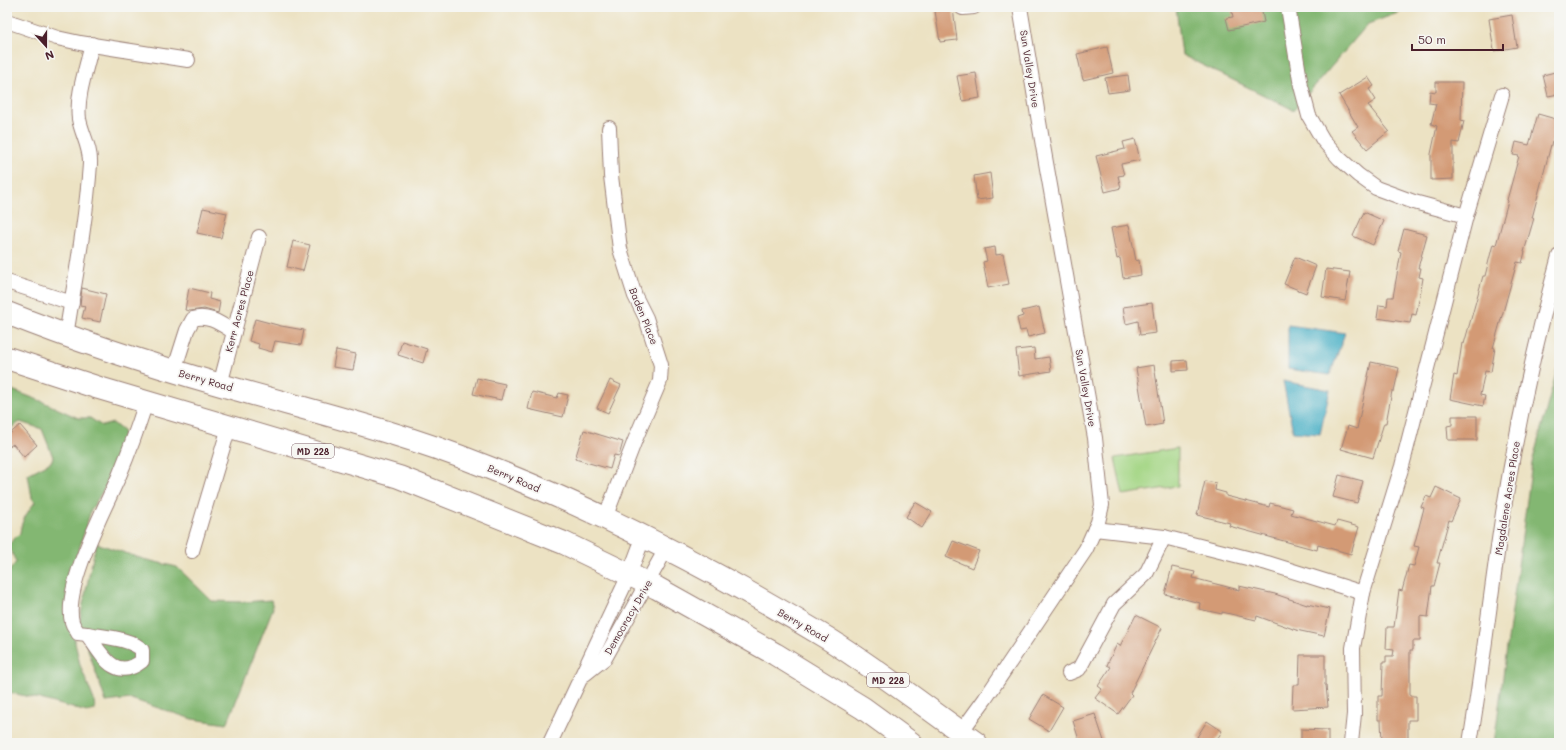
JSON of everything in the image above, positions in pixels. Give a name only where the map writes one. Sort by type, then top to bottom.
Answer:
[{"type":"highway","name":"Berry Road","points":[[7,313],[66,336],[174,371],[404,437],[482,465],[605,518],[710,572],[828,639],[888,680],[963,739]]},
{"type":"highway","name":"MD 228","points":[[7,358],[99,388],[399,477],[564,543],[638,579],[775,654],[863,708],[911,743]]},
{"type":"street","points":[[962,7],[974,7]]},
{"type":"street","name":"Sun Valley Drive","points":[[963,739],[1086,549],[1100,517],[1102,506],[1095,438],[1020,7]]},
{"type":"street","points":[[1288,7],[1301,86],[1308,116],[1323,140],[1339,158],[1358,175],[1376,188],[1414,202],[1466,216]]},
{"type":"street","points":[[7,21],[57,38],[188,60]]},
{"type":"street","points":[[66,336],[84,228],[90,161],[80,120],[79,103],[92,44]]},
{"type":"street","points":[[1351,743],[1354,714],[1353,648],[1363,593],[1402,466],[1466,216],[1502,95]]},
{"type":"street","name":"Baden Place","points":[[605,518],[635,440],[660,381],[661,365],[646,318],[635,296],[620,249],[611,176],[609,128]]},
{"type":"street","name":"Kerr Acres Place","points":[[220,385],[258,237]]},
{"type":"street","name":"Magdalene Acres Place","points":[[1470,743],[1481,677],[1503,513],[1513,457],[1547,300],[1559,256]]},
{"type":"street","points":[[7,282],[72,303]]},
{"type":"street","points":[[174,371],[187,330],[193,319],[198,317],[210,319],[234,332]]},
{"type":"street","points":[[87,634],[78,633],[72,621],[76,579],[91,538],[137,433],[146,402]]},
{"type":"street","points":[[192,551],[229,427]]},
{"type":"street","points":[[1095,529],[1164,537],[1267,563],[1363,593]]},
{"type":"street","points":[[1069,673],[1078,669],[1114,604],[1146,574],[1164,537]]},
{"type":"street","name":"Democracy Drive","points":[[581,677],[605,658],[638,579],[644,538]]},
{"type":"street","name":"Democracy Drive","points":[[550,743],[581,677],[638,579],[666,549]]},
{"type":"green space","points":[[1176,7],[1414,7],[1368,24],[1294,110],[1182,55]]},
{"type":"green space","points":[[1559,362],[1559,743],[1494,743],[1532,463]]},
{"type":"green space","points":[[7,388],[41,401],[78,418],[90,418],[102,426],[113,423],[124,432],[107,484],[91,510],[72,573],[67,606],[80,665],[94,700],[95,710],[87,712],[40,699],[7,692],[7,574],[16,562],[8,545],[20,533],[23,520],[35,502],[32,498],[28,474],[51,462],[53,457],[42,429],[20,422],[7,431]]},
{"type":"green space","points":[[1178,448],[1178,486],[1123,495],[1115,458]]},
{"type":"green space","points":[[96,543],[143,559],[177,567],[212,601],[244,602],[271,600],[273,608],[227,724],[192,719],[131,699],[106,702],[79,623]]},
{"type":"water","points":[[1288,325],[1345,333],[1330,375],[1288,369]]},
{"type":"water","points":[[1283,381],[1330,390],[1320,434],[1293,432]]},
{"type":"building","points":[[1231,7],[1261,7],[1264,22],[1229,30],[1226,18],[1233,17]]},
{"type":"building","points":[[953,8],[957,40],[940,42],[935,11]]},
{"type":"building","points":[[1512,15],[1517,47],[1494,51],[1489,19]]},
{"type":"building","points":[[1107,47],[1113,73],[1083,80],[1077,54]]},
{"type":"building","points":[[1559,71],[1559,94],[1548,96],[1543,75]]},
{"type":"building","points":[[976,73],[980,98],[962,101],[957,76]]},
{"type":"building","points":[[1128,75],[1130,90],[1108,93],[1105,78]]},
{"type":"building","points":[[1368,77],[1374,86],[1369,89],[1376,100],[1368,105],[1389,131],[1367,149],[1352,131],[1358,127],[1339,95]]},
{"type":"building","points":[[1436,82],[1462,82],[1461,120],[1464,121],[1459,143],[1453,142],[1453,179],[1431,180],[1431,154],[1437,126],[1431,124],[1436,104],[1429,103],[1430,91],[1436,92]]},
{"type":"building","points":[[1538,114],[1559,120],[1558,143],[1552,141],[1522,263],[1517,262],[1493,348],[1495,348],[1491,372],[1485,371],[1480,395],[1485,396],[1483,406],[1450,399],[1454,375],[1457,376],[1462,343],[1464,344],[1483,276],[1485,276],[1493,244],[1496,245],[1508,201],[1507,200],[1519,156],[1513,155],[1516,142],[1529,145]]},
{"type":"building","points":[[1135,139],[1140,160],[1121,164],[1124,175],[1118,176],[1121,188],[1105,192],[1096,156],[1125,149],[1123,142]]},
{"type":"building","points":[[990,173],[993,198],[977,200],[974,176]]},
{"type":"building","points":[[203,208],[227,213],[221,238],[197,233]]},
{"type":"building","points":[[1364,212],[1384,221],[1373,245],[1353,236]]},
{"type":"building","points":[[1129,225],[1136,261],[1139,260],[1141,275],[1123,278],[1120,258],[1117,259],[1111,228]]},
{"type":"building","points":[[1404,229],[1427,235],[1418,268],[1421,268],[1419,277],[1423,278],[1421,290],[1416,315],[1412,314],[1410,323],[1377,318],[1379,305],[1387,306],[1388,297],[1393,297],[1401,252],[1398,251]]},
{"type":"building","points":[[293,241],[310,245],[303,271],[287,267]]},
{"type":"building","points":[[995,247],[996,255],[1003,254],[1009,284],[988,288],[983,262],[987,261],[984,249]]},
{"type":"building","points":[[1295,257],[1316,266],[1306,293],[1284,284]]},
{"type":"building","points":[[1326,269],[1350,272],[1345,301],[1322,297]]},
{"type":"building","points":[[82,288],[106,294],[100,322],[82,318],[85,306],[80,305]]},
{"type":"building","points":[[189,288],[210,293],[209,299],[220,302],[218,313],[204,309],[190,311],[185,310]]},
{"type":"building","points":[[1152,303],[1156,333],[1140,335],[1138,321],[1126,324],[1123,307]]},
{"type":"building","points":[[1039,307],[1045,333],[1028,337],[1026,330],[1020,331],[1017,318],[1023,316],[1022,311]]},
{"type":"building","points":[[255,319],[304,330],[301,345],[275,341],[272,352],[258,348],[259,344],[249,341]]},
{"type":"building","points":[[402,341],[427,349],[423,363],[398,355]]},
{"type":"building","points":[[1034,348],[1035,359],[1049,357],[1051,371],[1019,376],[1016,350]]},
{"type":"building","points":[[336,350],[356,354],[353,370],[333,367]]},
{"type":"building","points":[[1187,360],[1188,370],[1173,371],[1173,361]]},
{"type":"building","points":[[1371,362],[1399,368],[1394,391],[1392,391],[1386,423],[1384,423],[1373,458],[1341,449],[1348,426],[1357,429]]},
{"type":"building","points":[[1154,365],[1163,424],[1146,427],[1136,368]]},
{"type":"building","points":[[477,378],[505,384],[501,400],[473,394]]},
{"type":"building","points":[[610,380],[621,385],[608,413],[597,408]]},
{"type":"building","points":[[532,392],[557,398],[559,393],[568,395],[563,417],[528,409]]},
{"type":"building","points":[[1452,416],[1477,416],[1477,440],[1448,440],[1447,426],[1452,425]]},
{"type":"building","points":[[20,425],[37,445],[24,457],[13,444],[7,448],[7,436]]},
{"type":"building","points":[[584,430],[623,442],[619,456],[614,455],[610,469],[575,459]]},
{"type":"building","points":[[1339,475],[1363,481],[1357,503],[1333,497]]},
{"type":"building","points":[[1205,481],[1216,483],[1215,490],[1226,493],[1226,496],[1269,507],[1270,503],[1293,509],[1291,514],[1335,526],[1337,521],[1359,527],[1351,554],[1318,545],[1317,550],[1229,526],[1230,523],[1197,515]]},
{"type":"building","points":[[1436,487],[1461,499],[1451,521],[1449,520],[1437,563],[1440,563],[1434,586],[1432,586],[1428,617],[1420,616],[1420,641],[1413,641],[1413,650],[1410,650],[1410,696],[1416,696],[1416,720],[1408,720],[1408,743],[1382,743],[1381,720],[1378,720],[1378,696],[1382,696],[1383,662],[1386,662],[1386,656],[1393,656],[1394,650],[1386,649],[1387,627],[1394,627],[1399,590],[1402,591],[1409,565],[1414,566],[1419,547],[1414,546],[1424,508],[1421,507],[1426,496],[1431,498]]},
{"type":"building","points":[[915,502],[932,512],[922,528],[906,517]]},
{"type":"building","points":[[953,541],[979,551],[972,568],[946,557]]},
{"type":"building","points":[[1172,567],[1195,572],[1193,578],[1239,590],[1239,586],[1275,594],[1307,605],[1330,609],[1324,636],[1296,630],[1257,616],[1256,620],[1222,612],[1222,614],[1199,609],[1200,603],[1165,594]]},
{"type":"building","points":[[1136,615],[1162,628],[1130,693],[1132,695],[1118,714],[1095,698],[1102,689],[1098,686],[1111,667],[1107,665],[1117,644],[1120,646]]},
{"type":"building","points":[[1300,655],[1325,655],[1325,685],[1328,707],[1292,709],[1293,685],[1299,685]]},
{"type":"building","points":[[1043,695],[1063,707],[1049,731],[1029,719]]},
{"type":"building","points":[[1095,714],[1104,741],[1097,743],[1080,743],[1073,721]]},
{"type":"building","points":[[1207,721],[1222,731],[1215,743],[1197,743],[1200,739],[1197,737]]},
{"type":"building","points":[[1301,729],[1328,730],[1328,743],[1301,743]]}]
